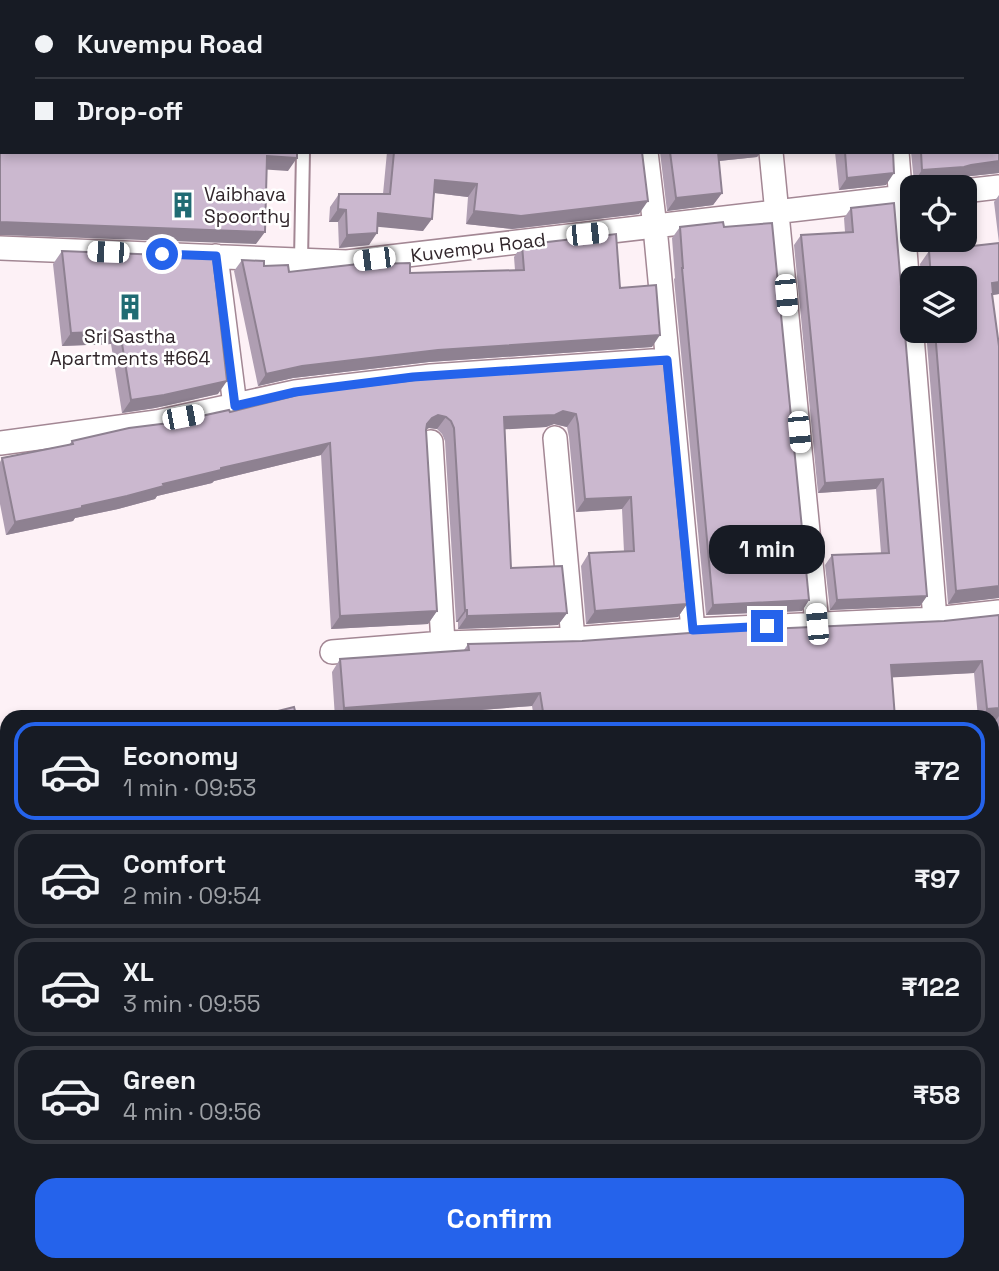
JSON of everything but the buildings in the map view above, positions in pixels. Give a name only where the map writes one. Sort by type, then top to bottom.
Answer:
[{"type":"street","points":[[646,154],[693,630]]},
{"type":"street","points":[[771,154],[817,624]]},
{"type":"street","points":[[897,154],[902,175]]},
{"type":"street","points":[[977,190],[999,187]]},
{"type":"street","name":"Kuvempu Road","points":[[0,248],[347,262],[900,198]]},
{"type":"street","points":[[910,252],[935,619]]},
{"type":"street","points":[[216,256],[235,406]]},
{"type":"street","points":[[0,443],[157,422],[295,392],[413,377],[667,360]]},
{"type":"street","points":[[555,438],[573,639]]},
{"type":"street","points":[[431,442],[443,643]]},
{"type":"street","points":[[332,652],[443,643],[573,639],[693,630],[935,619],[999,612]]},
{"type":"lane","points":[[301,260],[303,154]]},
{"type":"place","name":"Vaibhava Spoorthy","points":[[183,205]]},
{"type":"place","name":"Sri Sastha Apartments #664","points":[[130,307]]},
{"type":"route","points":[[162,254],[216,256],[235,406],[295,392],[413,377],[667,360],[693,630],[767,626]]}]
